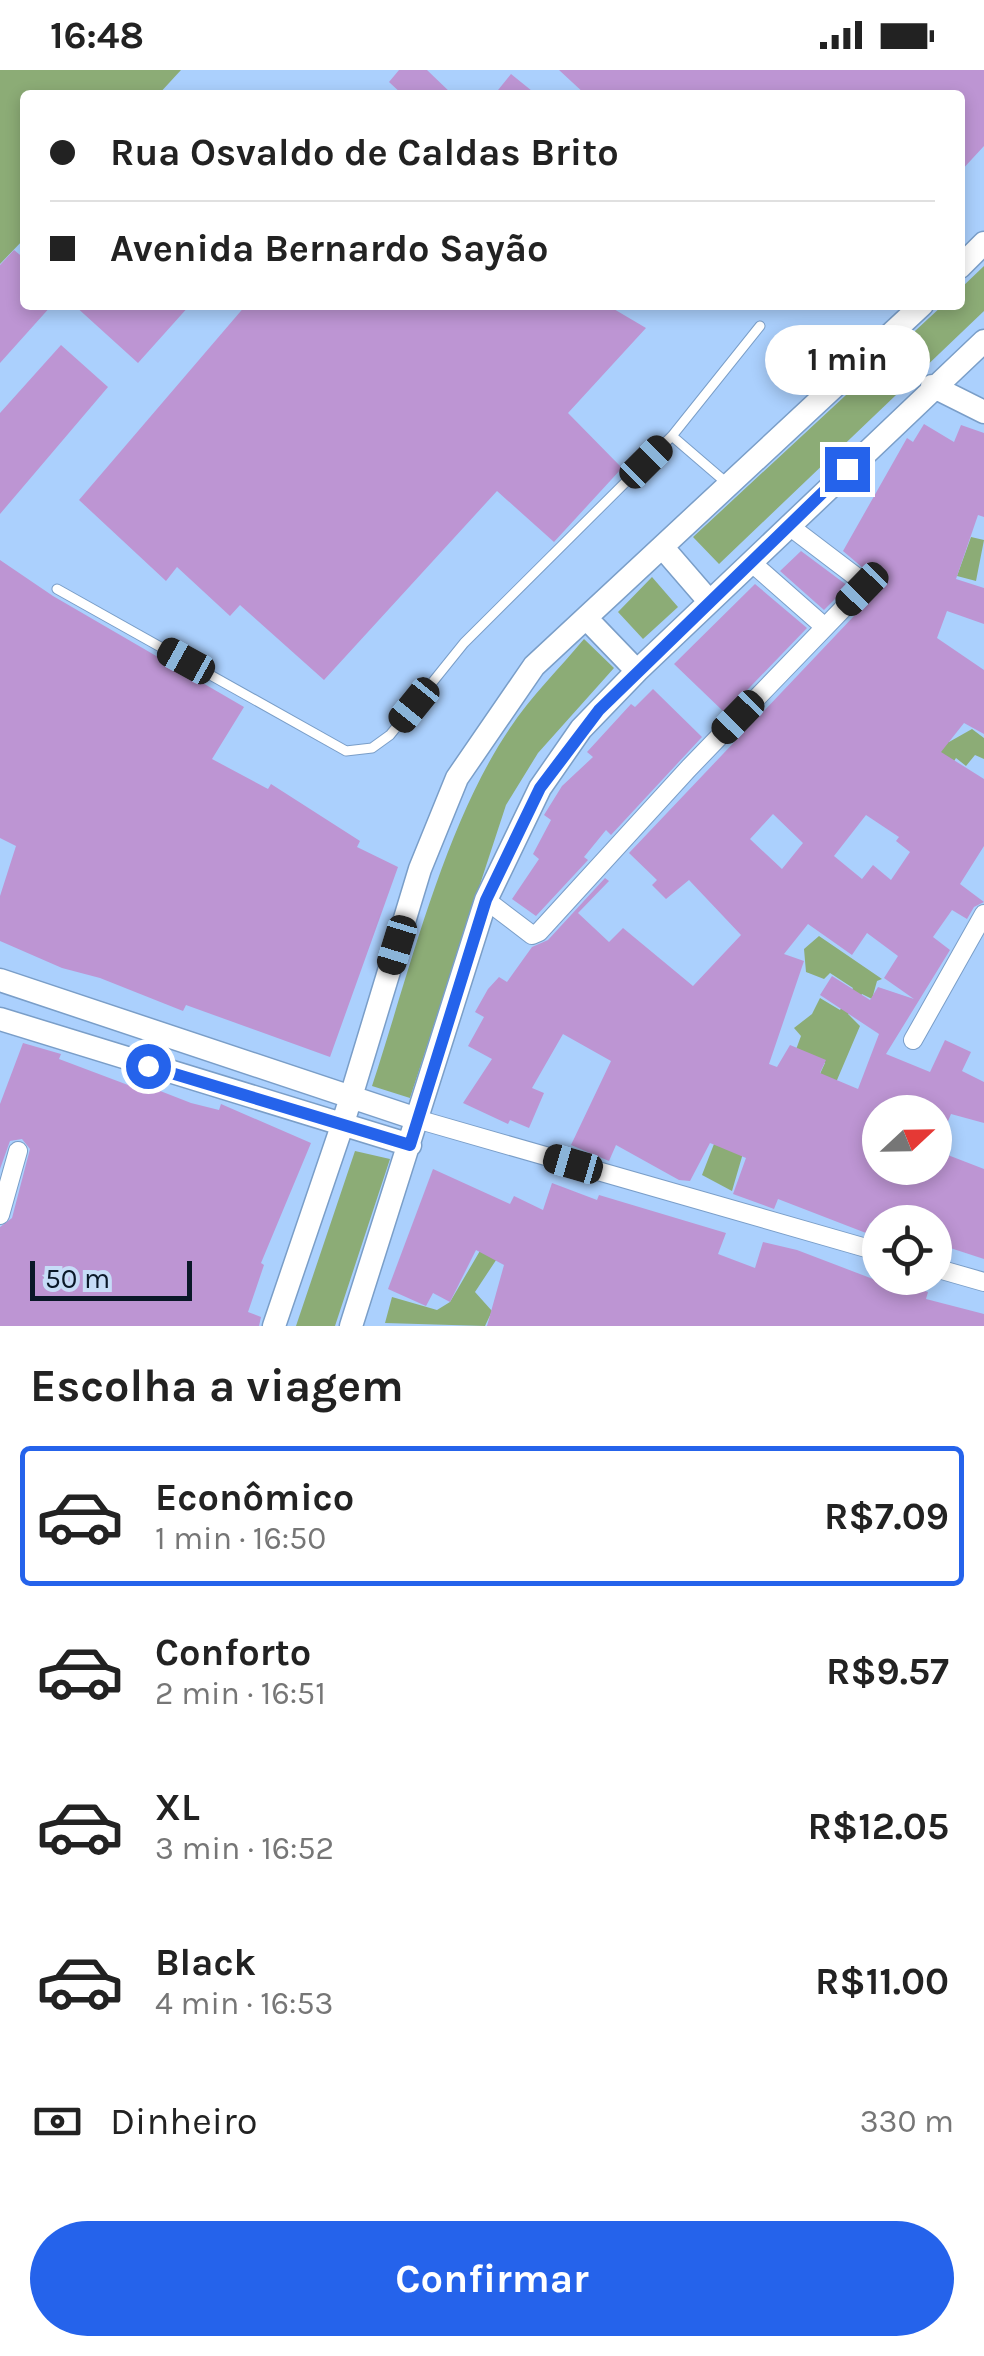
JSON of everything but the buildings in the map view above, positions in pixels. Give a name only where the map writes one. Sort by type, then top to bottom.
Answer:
[{"type":"street","points":[[965,262],[984,243]]},
{"type":"street","points":[[274,1326],[343,1123],[420,869],[457,778],[534,666],[731,487],[917,310]]},
{"type":"street","points":[[352,1326],[420,1120],[486,900],[540,788],[580,729],[637,671],[984,340]]},
{"type":"street","points":[[932,386],[984,412]]},
{"type":"street","points":[[486,900],[532,935],[539,932],[689,768],[862,589],[858,579],[788,524]]},
{"type":"street","points":[[664,549],[709,601]]},
{"type":"street","points":[[751,562],[818,621]]},
{"type":"street","points":[[587,619],[637,671]]},
{"type":"street","points":[[913,1040],[984,914]]},
{"type":"street","points":[[0,980],[420,1120],[862,1247]]},
{"type":"street","points":[[32,990],[7,1025],[410,1145]]},
{"type":"street","points":[[0,1215],[18,1151]]},
{"type":"street","points":[[952,1273],[984,1282]]},
{"type":"lane","points":[[58,589],[346,750],[372,748],[390,735],[464,644],[672,436],[760,326]]},
{"type":"lane","points":[[672,436],[731,487]]},
{"type":"green space","points":[[0,70],[181,70],[163,90],[20,90],[20,243],[0,264]]},
{"type":"green space","points":[[984,266],[984,311],[719,564],[693,537],[938,310],[965,310],[965,284]]},
{"type":"green space","points":[[971,537],[984,540],[976,581],[957,576]]},
{"type":"green space","points":[[652,577],[678,607],[643,639],[618,612]]},
{"type":"green space","points":[[584,639],[614,668],[538,753],[506,805],[410,1098],[372,1086],[430,901],[466,809],[510,728]]},
{"type":"green space","points":[[972,729],[984,738],[984,759],[975,755],[966,766],[956,758],[951,766],[934,756],[937,733],[949,742]]},
{"type":"green space","points":[[819,936],[882,979],[877,981],[872,999],[862,994],[848,1014],[860,1026],[820,1120],[808,1100],[825,1063],[794,1055],[801,1036],[794,1028],[812,1014],[820,998],[840,1010],[853,988],[830,973],[824,979],[806,972],[804,949]]},
{"type":"green space","points":[[746,1143],[732,1191],[702,1175],[714,1144]]},
{"type":"green space","points":[[355,1151],[390,1159],[335,1326],[296,1326]]},
{"type":"green space","points":[[491,1232],[506,1245],[475,1292],[492,1311],[485,1326],[385,1323],[392,1297],[437,1310],[450,1302]]},
{"type":"route","points":[[148,1066],[410,1145],[486,900],[540,788],[580,729],[847,469]]}]
